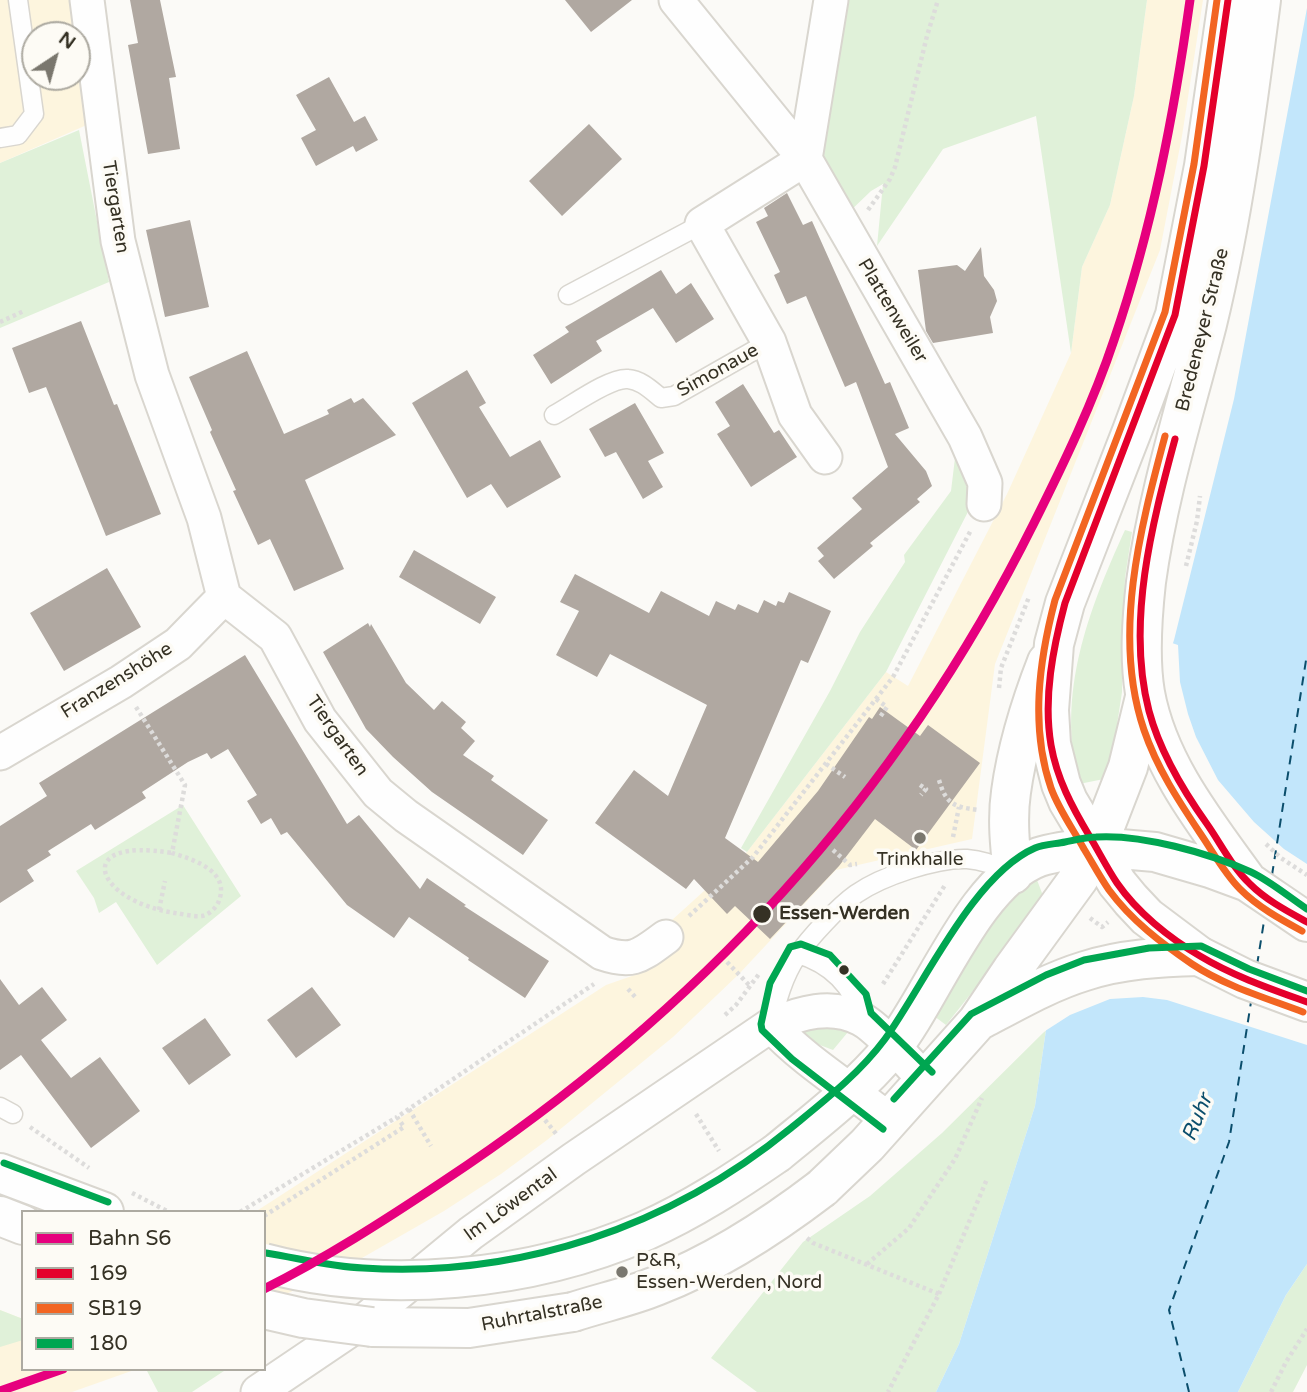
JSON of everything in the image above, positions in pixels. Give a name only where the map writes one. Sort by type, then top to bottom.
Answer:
[{"type":"main road","name":"Bredeneyer Straße","points":[[1227,0],[1204,166],[1175,315],[1065,603],[1054,643],[1049,710],[1051,744],[1061,784],[1090,844],[1117,883],[1147,917],[1199,956],[1245,979],[1307,1002]]},
{"type":"main road","name":"Bredeneyer Straße","points":[[1248,882],[1199,813],[1171,767],[1145,689],[1142,634],[1154,529],[1207,323],[1237,180],[1261,0]]},
{"type":"main road","points":[[1013,874],[1009,815],[1011,792],[1026,726],[1054,643]]},
{"type":"main road","name":"Ruhrtalstraße","points":[[266,1309],[303,1318],[372,1327],[469,1328],[573,1312],[655,1287],[725,1254],[781,1220],[822,1188],[890,1121],[977,1022],[1064,900],[1128,767],[1145,689]]},
{"type":"main road","points":[[266,1263],[361,1279],[462,1278],[565,1259],[645,1231],[724,1190],[777,1153],[853,1091],[892,1047],[977,914],[1013,874],[1040,857],[1090,844],[1155,852],[1248,882],[1307,922]]},
{"type":"main road","points":[[977,1022],[1035,991],[1087,970],[1151,958],[1199,956]]},
{"type":"main road","points":[[0,1173],[115,1201]]},
{"type":"main road","points":[[0,1216],[21,1224]]},
{"type":"street","name":"Tiergarten","points":[[87,0],[118,241],[152,375],[204,518],[224,597],[275,636],[320,720],[378,793],[406,816],[602,953],[622,960],[642,954],[666,937]]},
{"type":"street","name":"Plattenweiler","points":[[676,0],[805,159],[965,437],[985,483],[984,504]]},
{"type":"street","points":[[702,223],[805,159],[831,0]]},
{"type":"street","name":"Simonaue","points":[[702,223],[769,342],[795,415],[825,457]]},
{"type":"street","name":"Franzenshöhe","points":[[0,753],[121,682],[178,644],[224,597]]},
{"type":"street","name":"Im Löwental","points":[[258,1392],[369,1317],[471,1233],[574,1159],[771,1025],[798,1013],[821,1010],[862,1019]]},
{"type":"street","points":[[862,1019],[925,1080]]},
{"type":"street","points":[[771,1025],[789,1045],[890,1121]]},
{"type":"lane","points":[[0,138],[18,135],[34,114],[18,0]]},
{"type":"lane","points":[[568,295],[702,223]]},
{"type":"lane","name":"Simonaue","points":[[554,415],[611,383],[626,378],[640,382],[661,398],[674,396],[769,342]]},
{"type":"lane","points":[[771,1025],[780,987],[798,954],[857,893],[902,874],[950,860],[969,859],[992,863],[1013,874]]},
{"type":"lane","points":[[798,954],[823,963],[837,976],[857,1000],[862,1019]]},
{"type":"path","points":[[856,251],[861,218],[890,179],[895,167],[938,0]]},
{"type":"path","points":[[0,322],[24,311]]},
{"type":"path","points":[[666,937],[753,857],[876,699],[892,677],[984,504]]},
{"type":"path","points":[[121,682],[185,785],[172,853]]},
{"type":"path","points":[[876,699],[887,707],[880,716]]},
{"type":"path","points":[[826,764],[842,774]]},
{"type":"path","points":[[939,780],[943,796],[959,807]]},
{"type":"path","points":[[920,785],[926,789],[921,795]]},
{"type":"path","points":[[146,849],[172,853],[210,869],[219,880],[221,892],[217,906],[202,916],[140,905],[122,895],[106,878],[104,870],[107,861],[127,850],[146,849]]},
{"type":"path","points":[[833,850],[850,865]]},
{"type":"path","points":[[883,984],[945,886],[950,860]]},
{"type":"path","points":[[159,910],[165,881]]},
{"type":"path","points":[[727,962],[750,986]]},
{"type":"path","points":[[243,1210],[409,1109],[603,978]]},
{"type":"path","points":[[621,979],[637,999]]},
{"type":"path","points":[[867,1264],[909,1228],[955,1159],[982,1098]]},
{"type":"path","points":[[409,1109],[431,1146]]},
{"type":"path","points":[[6,1111],[95,1173]]},
{"type":"path","points":[[266,1215],[404,1127],[397,1116]]},
{"type":"path","points":[[888,1392],[939,1294],[987,1180]]},
{"type":"path","points":[[115,1201],[159,1210]]},
{"type":"path","points":[[813,1243],[939,1294]]},
{"type":"path","points":[[1271,1392],[1307,1329]]},
{"type":"shaded area","points":[[0,0],[74,0],[77,21],[21,21],[21,91],[85,91],[89,124],[0,163]]},
{"type":"shaded area","points":[[1147,0],[1203,0],[1182,136],[1160,250],[995,664],[972,839],[836,870],[739,974],[673,1037],[547,1140],[444,1211],[348,1266],[266,1303],[266,1210],[258,1210],[606,985],[649,970],[675,947],[661,930],[747,852],[886,672],[908,686],[1007,494],[1071,353],[1082,267],[1110,205],[1134,96]]},
{"type":"shaded area","points":[[0,1310],[21,1318],[21,1371],[131,1371],[72,1392],[0,1392]]},
{"type":"green space","points":[[847,0],[1147,0],[1134,96],[1110,205],[1082,267],[1071,353],[1036,116],[943,149],[877,246],[883,184],[871,191],[846,215],[821,166]]},
{"type":"green space","points":[[79,130],[109,282],[0,328],[0,163]]},
{"type":"green space","points":[[955,458],[973,502],[886,672],[747,852],[741,848],[830,691],[860,632],[905,562],[904,555],[951,491]]},
{"type":"green space","points":[[1125,530],[1132,532],[1125,578],[1122,692],[1109,778],[1079,784],[1071,718],[1074,685],[1088,622]]},
{"type":"green space","points":[[183,805],[241,896],[157,965],[116,902],[99,913],[94,898],[76,871]]},
{"type":"green space","points":[[1037,880],[1047,898],[946,1025],[934,1016],[994,918],[1013,896]]},
{"type":"green space","points":[[807,1023],[848,1032],[833,1050],[796,1032]]},
{"type":"green space","points":[[1046,1030],[1035,1106],[959,1344],[936,1392],[757,1392],[711,1358],[803,1242],[870,1196],[942,1133]]},
{"type":"green space","points":[[1307,1264],[1307,1365],[1293,1392],[1238,1392],[1286,1295]]},
{"type":"green space","points":[[0,1310],[21,1318],[21,1341],[0,1347]]},
{"type":"green space","points":[[147,1371],[224,1371],[192,1392],[158,1392]]},
{"type":"water","name":"Ruhr","points":[[1307,8],[1307,1264],[1286,1295],[1238,1392],[936,1392],[959,1344],[1035,1106],[1046,1030],[1174,640],[1234,399]]},
{"type":"pier","points":[[1169,642],[1178,645],[1180,682],[1188,714],[1196,737],[1218,780],[1254,822],[1284,849],[1307,864],[1307,1045],[1167,1000],[1143,997],[1110,999],[1070,1015],[1042,1033]]},
{"type":"building","points":[[130,0],[160,0],[176,77],[169,78],[180,149],[148,154],[128,45],[138,43]]},
{"type":"building","points":[[565,0],[632,0],[591,32]]},
{"type":"building","points":[[329,77],[354,122],[365,116],[378,140],[356,152],[353,146],[316,166],[301,138],[316,130],[296,95]]},
{"type":"building","points":[[589,124],[622,159],[562,216],[529,181]]},
{"type":"building","points":[[787,193],[803,225],[812,221],[885,384],[890,382],[909,428],[895,434],[926,471],[932,486],[917,499],[920,502],[870,543],[873,546],[834,579],[818,561],[824,556],[817,548],[862,509],[852,498],[888,467],[856,382],[845,387],[806,296],[787,304],[774,275],[780,272],[756,222],[768,216],[764,208]]},
{"type":"building","points":[[190,220],[209,307],[165,317],[146,230]]},
{"type":"building","points":[[981,247],[984,276],[994,290],[997,301],[990,317],[993,333],[933,343],[926,331],[918,270],[957,265],[965,271]]},
{"type":"building","points":[[661,270],[676,294],[691,283],[714,319],[676,343],[653,308],[596,341],[602,351],[551,384],[533,355],[569,332],[565,327]]},
{"type":"building","points":[[81,321],[161,514],[106,536],[46,387],[29,393],[12,348]]},
{"type":"building","points":[[247,351],[284,434],[329,414],[327,410],[351,398],[354,403],[363,398],[396,435],[305,480],[344,569],[294,591],[270,539],[258,545],[233,491],[236,490],[189,377]]},
{"type":"building","points":[[467,370],[486,403],[479,407],[510,457],[540,440],[561,477],[507,508],[491,484],[467,498],[412,403]]},
{"type":"building","points":[[743,384],[774,433],[779,430],[797,457],[751,487],[717,434],[730,426],[715,402]]},
{"type":"building","points":[[635,403],[664,453],[648,461],[663,487],[643,499],[616,452],[605,457],[589,429]]},
{"type":"building","points":[[414,550],[496,597],[480,624],[399,577]]},
{"type":"building","points":[[107,568],[141,627],[64,671],[30,613]]},
{"type":"building","points":[[575,574],[649,613],[661,591],[709,616],[716,601],[735,610],[738,604],[758,613],[764,600],[776,606],[778,601],[784,603],[789,592],[831,611],[808,663],[801,660],[725,838],[758,862],[818,791],[869,717],[872,719],[880,707],[920,736],[928,725],[980,763],[916,850],[875,819],[839,866],[770,939],[735,906],[727,914],[694,879],[686,889],[595,823],[634,770],[668,796],[707,705],[610,654],[597,677],[556,655],[579,611],[560,602]]},
{"type":"building","points":[[368,623],[406,683],[434,710],[442,701],[466,722],[461,728],[475,741],[463,755],[494,776],[491,780],[548,820],[523,855],[432,792],[366,729],[323,652]]},
{"type":"building","points":[[245,655],[347,824],[359,815],[420,889],[427,878],[466,905],[464,906],[549,961],[525,998],[409,917],[394,938],[347,905],[287,832],[281,835],[271,818],[261,824],[247,801],[257,795],[228,749],[211,759],[207,753],[188,762],[142,792],[146,798],[95,830],[91,824],[48,851],[51,855],[27,870],[34,881],[0,903],[0,826],[47,796],[39,783]]},
{"type":"building","points":[[0,979],[19,1005],[42,987],[67,1020],[41,1040],[71,1078],[100,1057],[140,1111],[91,1148],[21,1055],[0,1070]]},
{"type":"building","points":[[312,987],[341,1025],[296,1058],[267,1020]]},
{"type":"building","points":[[205,1018],[231,1055],[189,1085],[162,1048]]},
{"type":"ferry route","points":[[1272,875],[1307,654]]},
{"type":"ferry route","points":[[1257,965],[1265,915]]},
{"type":"ferry route","points":[[1189,1392],[1169,1310],[1229,1142],[1251,1002]]},
{"type":"rail line","name":"S6","points":[[266,1288],[355,1238],[442,1182],[535,1116],[623,1046],[706,972],[783,892],[854,808],[920,718],[980,623],[1034,523],[1097,387],[1128,298],[1151,214],[1177,86],[1190,0]]},
{"type":"rail line","name":"S6","points":[[0,1391],[57,1371]]},
{"type":"transit line","name":"SB19","points":[[1217,0],[1194,164],[1165,312],[1055,600],[1041,670],[1039,718],[1044,765],[1051,788],[1106,885],[1118,901],[1158,939],[1205,972],[1303,1012]]},
{"type":"transit line","name":"169","points":[[1228,0],[1204,166],[1175,315],[1065,603],[1050,673],[1049,727],[1057,769],[1071,804],[1113,877],[1134,904],[1165,933],[1188,949],[1252,982],[1307,1002]]},
{"type":"transit line","name":"SB19","points":[[1165,436],[1139,545],[1130,620],[1130,657],[1144,730],[1169,783],[1229,876],[1254,901],[1302,931]]},
{"type":"transit line","name":"169","points":[[1175,439],[1151,539],[1141,609],[1140,643],[1149,711],[1173,770],[1238,870],[1263,895],[1307,922]]},
{"type":"transit line","name":"180","points":[[266,1253],[363,1268],[421,1269],[479,1264],[535,1254],[590,1239],[644,1218],[695,1193],[744,1163],[791,1128],[864,1064],[885,1039],[951,933],[971,906],[1012,862],[1035,848],[1088,838],[1114,837],[1175,846],[1251,872],[1307,909]]},
{"type":"transit line","name":"180","points":[[883,1129],[792,1059],[762,1030],[770,983],[790,947],[801,944],[830,955],[866,994],[871,1013],[932,1072]]},
{"type":"transit line","name":"180","points":[[894,1099],[971,1014],[1046,975],[1084,960],[1149,948],[1201,946],[1249,969],[1307,991]]},
{"type":"transit line","name":"180","points":[[4,1163],[108,1202]]},
{"type":"place","name":"Trinkhalle","points":[[920,838]]},
{"type":"place","name":"Essen-Werden","points":[[762,914]]},
{"type":"place","name":"P&R, Essen-Werden, Nord","points":[[622,1272]]}]
